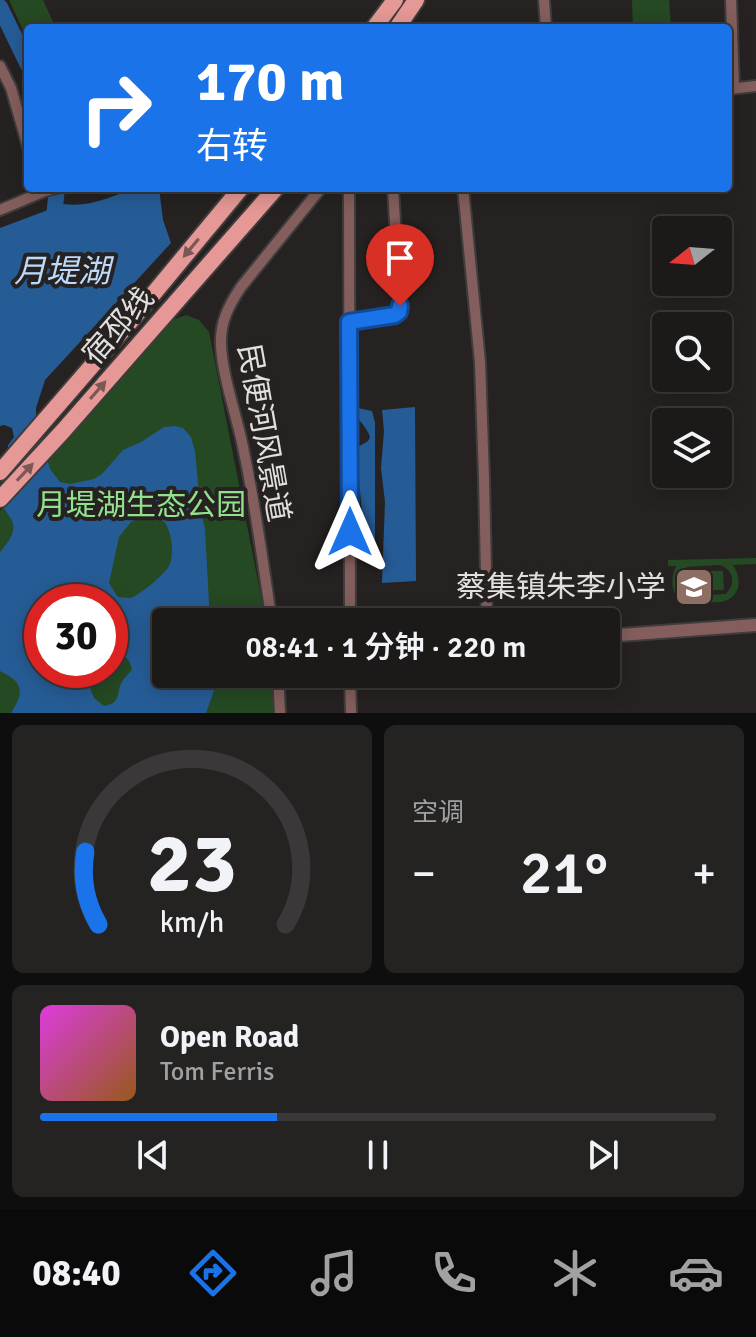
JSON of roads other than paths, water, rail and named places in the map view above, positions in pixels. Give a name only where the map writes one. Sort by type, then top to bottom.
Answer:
[{"type":"main road","points":[[377,24],[395,0]]},
{"type":"main road","points":[[400,24],[416,0]]},
{"type":"main road","name":"宿邳线","points":[[4,468],[238,192]]},
{"type":"main road","name":"宿邳线","points":[[2,497],[272,192]]},
{"type":"street","points":[[544,0],[546,24]]},
{"type":"street","points":[[731,0],[731,24]]},
{"type":"street","points":[[0,66],[11,88],[24,133]]},
{"type":"street","points":[[732,88],[756,86]]},
{"type":"street","points":[[0,210],[36,192]]},
{"type":"street","name":"民便河风景道","points":[[270,608],[245,452],[223,360],[222,331],[226,312],[241,287],[318,192]]},
{"type":"street","points":[[349,192],[350,608]]},
{"type":"street","points":[[349,322],[399,312],[393,192]]},
{"type":"street","points":[[463,192],[480,362],[487,608]]},
{"type":"street","points":[[620,635],[756,625]]},
{"type":"street","points":[[279,688],[280,713]]},
{"type":"street","points":[[350,688],[351,713]]},
{"type":"water","name":"月堤湖","points":[[125,192],[160,192],[163,220],[171,243],[45,380],[36,408],[36,422],[50,469],[60,482],[70,484],[94,479],[123,450],[164,427],[183,428],[191,437],[205,529],[209,608],[152,608],[152,688],[215,688],[206,713],[11,713],[20,693],[19,688],[13,679],[0,671],[0,552],[13,528],[3,506],[8,445],[14,437],[12,428],[0,426],[0,228],[64,204],[91,203]]},
{"type":"water","points":[[415,407],[416,581],[382,583],[385,502],[381,468],[382,410]]},
{"type":"water","points":[[358,408],[372,411],[375,423],[375,542],[374,549],[369,550],[362,530],[359,530],[362,512],[358,447],[370,437],[356,414]]},
{"type":"waterway","points":[[0,7],[24,57]]},
{"type":"waterway","points":[[53,226],[57,192]]},
{"type":"place","name":"蔡集镇朱李小学","points":[[694,587]]},
{"type":"park label","name":"月堤湖生态公园","points":[[141,505]]}]
